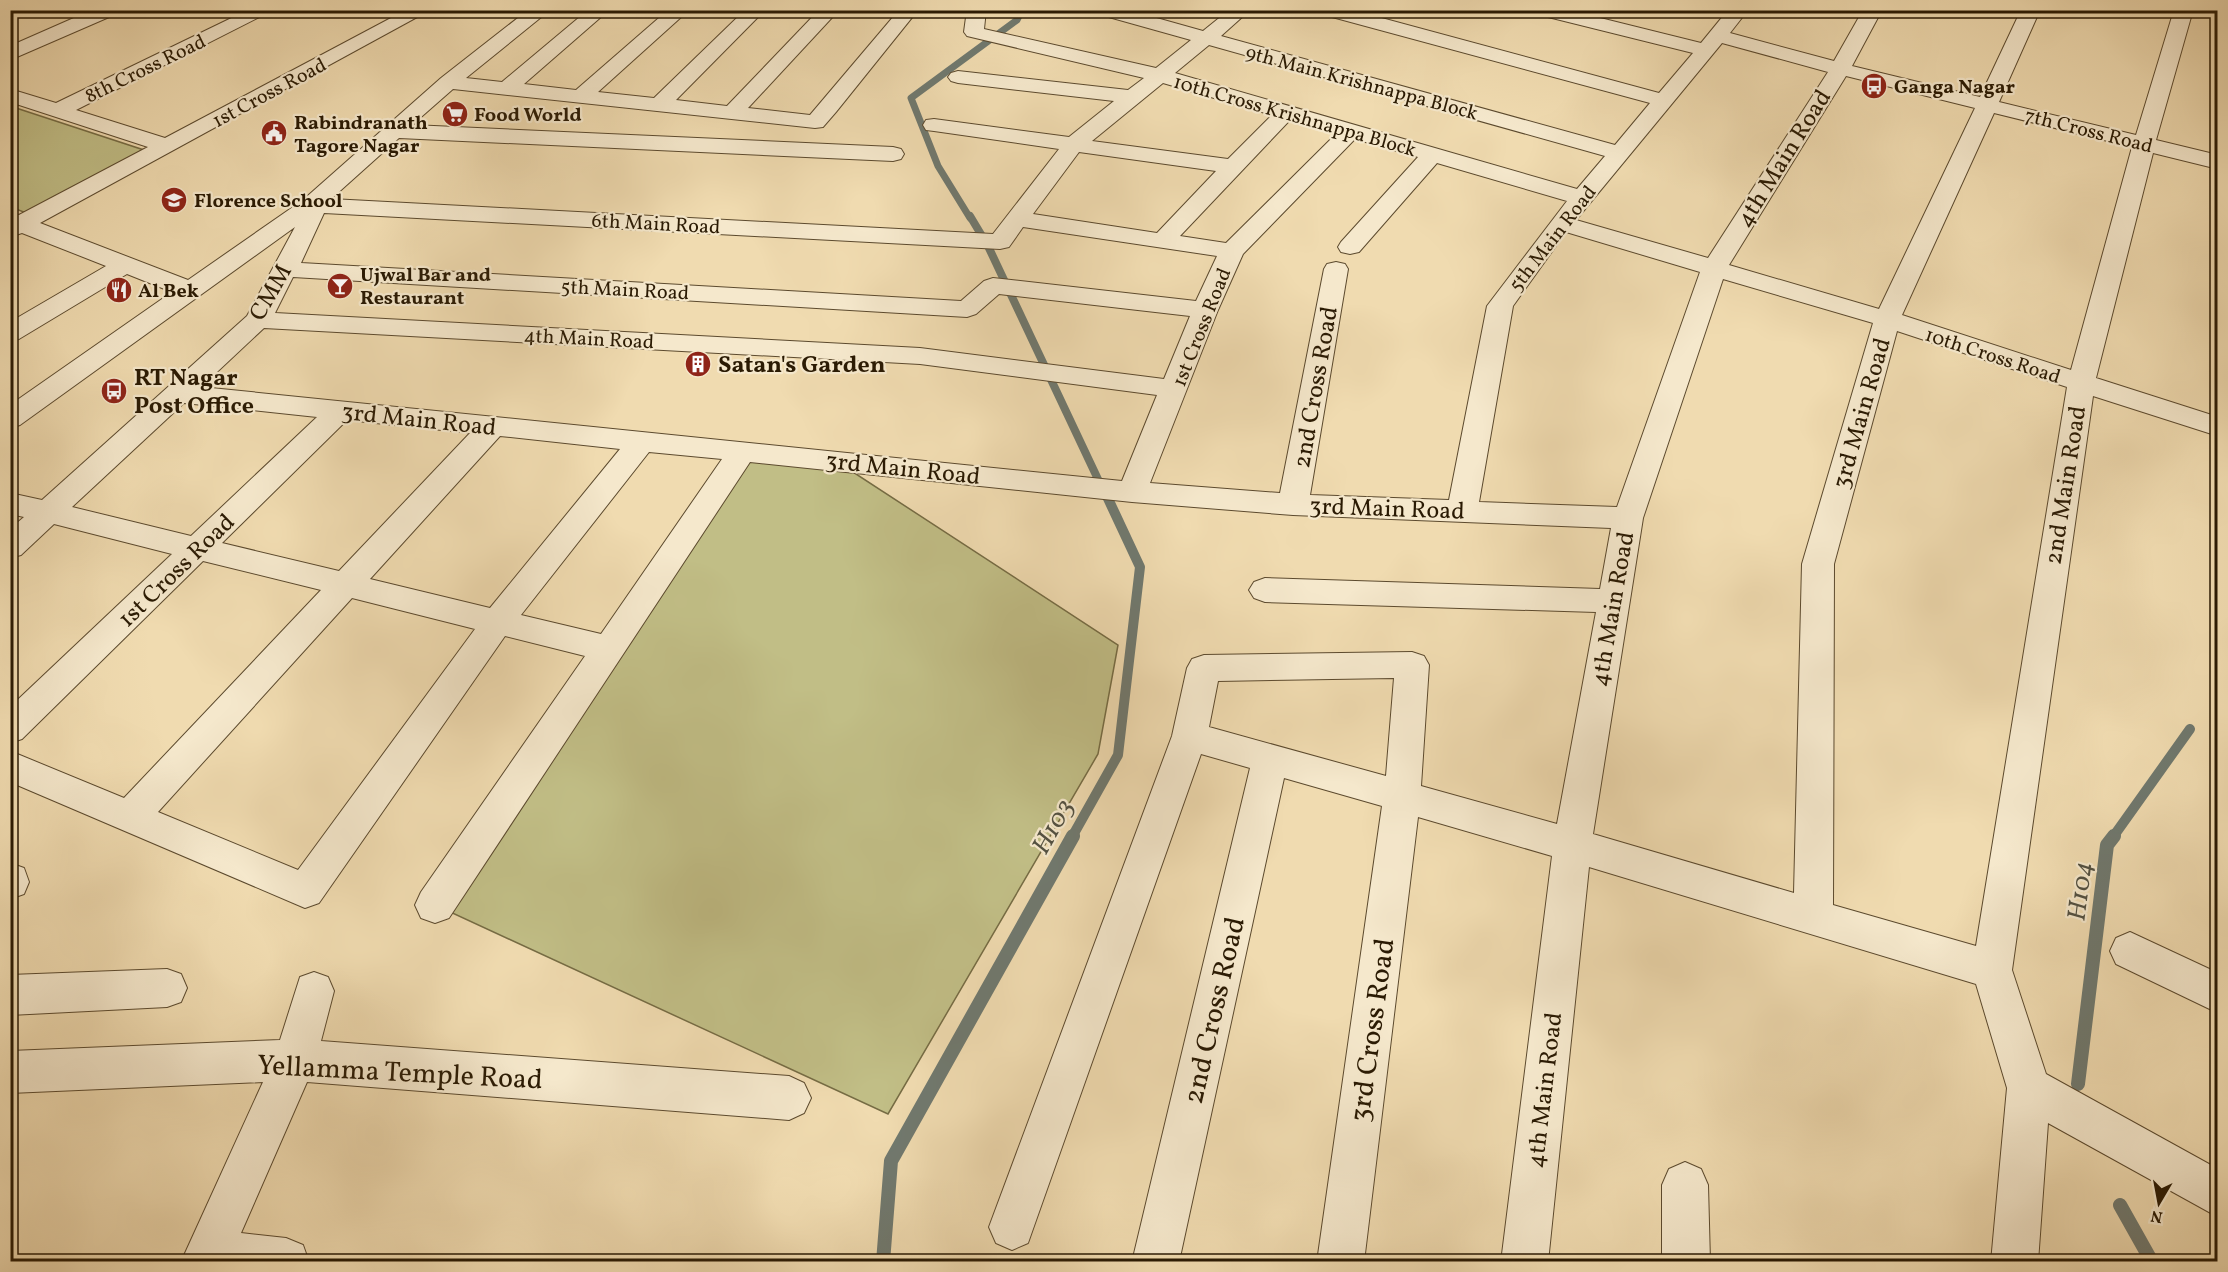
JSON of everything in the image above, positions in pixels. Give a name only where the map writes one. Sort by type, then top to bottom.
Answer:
[{"type":"street","points":[[10,54],[109,10]]},
{"type":"street","name":"8th Cross Road","points":[[57,111],[264,10]]},
{"type":"street","name":"1st Cross Road","points":[[14,225],[421,10]]},
{"type":"street","points":[[10,419],[311,205],[448,82],[541,10]]},
{"type":"street","points":[[507,88],[600,10]]},
{"type":"street","points":[[581,96],[680,10]]},
{"type":"street","points":[[659,105],[756,10]]},
{"type":"street","points":[[732,113],[830,10]]},
{"type":"street","points":[[448,82],[814,122],[909,10]]},
{"type":"street","name":"10th Cross Krishnappa Block","points":[[977,10],[974,32],[998,33],[1158,75],[1581,198]]},
{"type":"street","name":"9th Main Krishnappa Block","points":[[1105,10],[1619,153]]},
{"type":"street","points":[[1233,251],[1017,219],[1073,145],[1240,10]]},
{"type":"street","points":[[1328,10],[1663,100]]},
{"type":"street","name":"7th Cross Road","points":[[1543,10],[1840,69],[2217,162]]},
{"type":"street","name":"5th Main Road","points":[[1462,511],[1500,306],[1581,198],[1739,10]]},
{"type":"street","name":"4th Main Road","points":[[1524,1262],[1572,845],[1628,518],[1714,268],[1840,69],[1873,10]]},
{"type":"street","name":"3rd Main Road","points":[[1813,916],[1818,564],[1887,319],[2031,10]]},
{"type":"street","name":"2nd Main Road","points":[[1992,970],[2081,384],[2144,144],[2184,10]]},
{"type":"street","points":[[958,77],[1132,97]]},
{"type":"street","points":[[10,95],[167,146]]},
{"type":"street","points":[[1162,241],[1286,112]]},
{"type":"street","points":[[934,125],[1234,167]]},
{"type":"street","points":[[392,131],[893,154]]},
{"type":"street","name":"1st Cross Road","points":[[1126,491],[1175,389],[1205,310],[1233,251],[1350,131]]},
{"type":"street","name":"2nd Cross Road","points":[[1293,505],[1343,258],[1432,155]]},
{"type":"street","name":"6th Main Road","points":[[311,205],[1000,242],[1017,219]]},
{"type":"street","name":"CMM","points":[[49,513],[258,320],[313,216],[311,205]]},
{"type":"street","name":"10th Cross Road","points":[[1561,223],[1887,319],[2217,427]]},
{"type":"street","points":[[14,225],[190,290]]},
{"type":"street","points":[[10,333],[125,265]]},
{"type":"street","name":"5th Main Road","points":[[283,269],[967,309],[993,286],[1205,310]]},
{"type":"street","name":"4th Main Road","points":[[258,320],[920,356],[1175,389]]},
{"type":"street","name":"3rd Main Road","points":[[180,394],[1126,491],[1293,505],[1628,518]]},
{"type":"street","name":"1st Cross Road","points":[[10,729],[341,410]]},
{"type":"street","points":[[129,818],[494,426]]},
{"type":"street","points":[[10,766],[305,891],[498,621],[641,442]]},
{"type":"street","points":[[435,905],[742,452]]},
{"type":"street","points":[[10,503],[200,547],[609,649]]},
{"type":"street","points":[[10,547],[49,513]]},
{"type":"street","points":[[1265,590],[1613,601]]},
{"type":"street","name":"3rd Cross Road","points":[[1190,736],[1204,668],[1412,665],[1402,798],[1340,1262]]},
{"type":"street","points":[[1012,1227],[1190,736],[1572,845],[1992,970],[2029,1088],[2014,1262]]},
{"type":"street","name":"2nd Cross Road","points":[[1155,1262],[1270,759]]},
{"type":"street","points":[[2130,951],[2217,994]]},
{"type":"street","points":[[10,995],[167,988]]},
{"type":"street","points":[[286,1262],[206,1257],[295,1060],[314,991]]},
{"type":"street","name":"Yellamma Temple Road","points":[[10,1072],[295,1060],[789,1098]]},
{"type":"street","points":[[2029,1088],[2217,1194]]},
{"type":"street","points":[[1685,1185],[1686,1262]]},
{"type":"shaded area","points":[[10,106],[147,151],[26,213],[11,207]]},
{"type":"shaded area","points":[[746,458],[853,472],[1118,645],[1098,754],[888,1114],[435,905]]},
{"type":"waterway","points":[[970,218],[938,166],[911,98],[1017,20],[1022,10]]},
{"type":"waterway","points":[[970,216],[988,246],[1104,492]]},
{"type":"waterway","name":"H103","points":[[1072,837],[1118,755],[1140,567],[1104,490]]},
{"type":"waterway","name":"H104","points":[[2113,837],[2190,729]]},
{"type":"waterway","name":"H103","points":[[883,1262],[891,1161],[1073,836]]},
{"type":"waterway","name":"H104","points":[[2078,1084],[2107,845],[2114,836]]},
{"type":"waterway","name":"H104","points":[[2120,1205],[2152,1262]]},
{"type":"place","name":"Ganga Nagar","points":[[1874,86]]},
{"type":"place","name":"Food World","points":[[455,114]]},
{"type":"place","name":"Rabindranath Tagore Nagar","points":[[274,133]]},
{"type":"place","name":"Florence School","points":[[174,200]]},
{"type":"place","name":"Ujwal Bar and Restaurant","points":[[340,286]]},
{"type":"place","name":"Al Bek","points":[[119,290]]},
{"type":"place","name":"Satan's Garden","points":[[698,364]]},
{"type":"place","name":"RT Nagar Post Office","points":[[114,391]]}]
